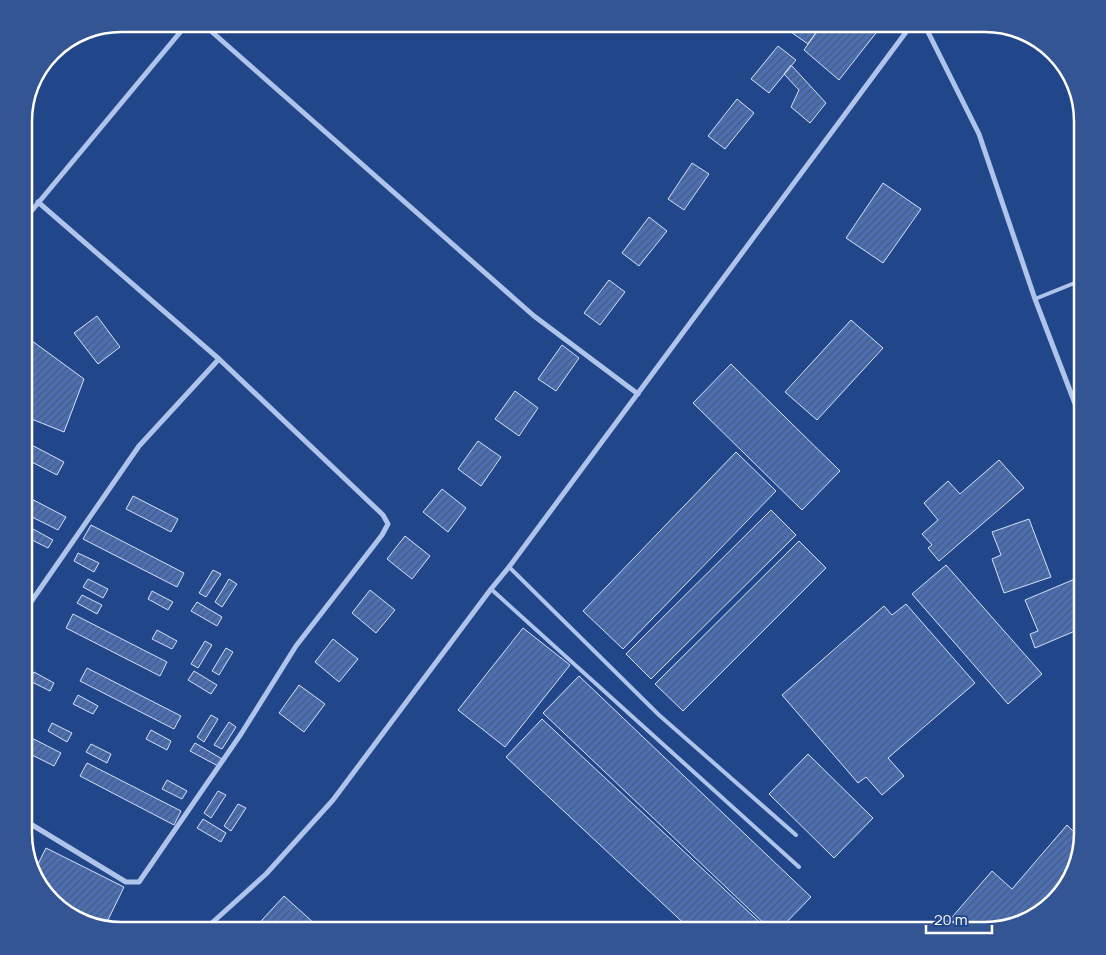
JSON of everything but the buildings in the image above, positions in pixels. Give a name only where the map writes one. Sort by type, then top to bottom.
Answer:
[{"type":"street","points":[[33,208],[179,32]]},
{"type":"street","points":[[211,32],[534,316],[638,394]]},
{"type":"street","points":[[213,922],[266,874],[332,800],[509,567],[906,32]]},
{"type":"street","points":[[928,32],[979,134],[1035,300],[1074,401]]},
{"type":"street","points":[[33,825],[126,882],[139,882],[241,734],[296,646],[382,535],[388,524],[382,515],[219,359],[38,202]]},
{"type":"street","points":[[33,599],[139,446],[219,359]]},
{"type":"lane","points":[[1035,300],[1074,283]]},
{"type":"lane","points":[[509,567],[659,715],[796,835]]},
{"type":"lane","points":[[491,589],[799,867]]}]
